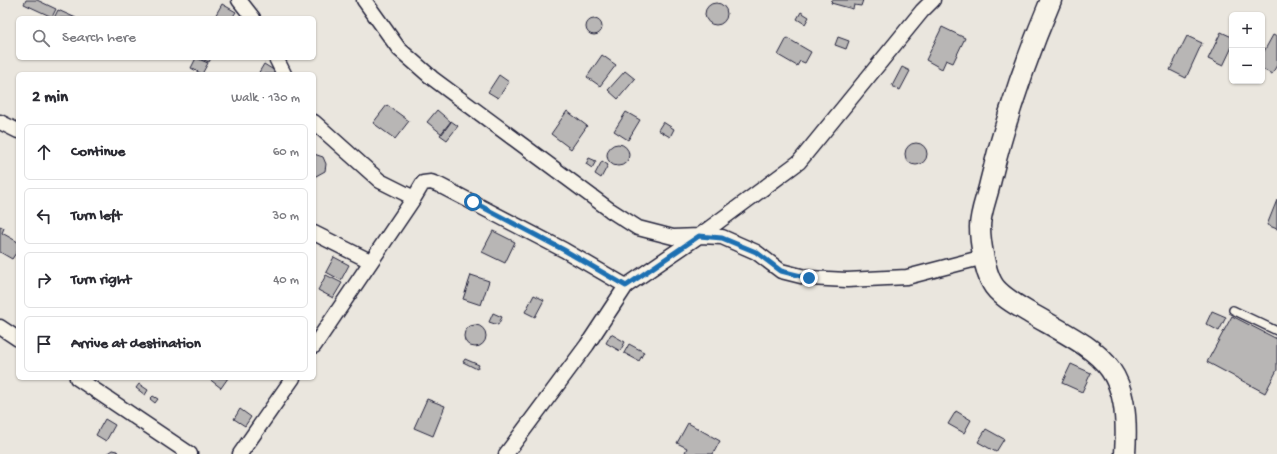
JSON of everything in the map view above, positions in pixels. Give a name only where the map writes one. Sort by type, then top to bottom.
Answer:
[{"type":"street","points":[[240,0],[252,16]]},
{"type":"street","points":[[364,0],[399,49],[432,78],[610,210],[638,228],[674,237],[699,236],[722,238],[756,252],[781,271],[809,278],[847,280],[907,277],[984,257]]},
{"type":"street","points":[[506,454],[587,345],[626,286],[699,236],[799,162],[922,11],[933,0]]},
{"type":"street","points":[[1051,0],[1029,52],[998,151],[980,227],[984,257],[992,284],[1012,303],[1089,347],[1104,360],[1116,377],[1123,402],[1126,427],[1125,454]]},
{"type":"street","points":[[277,60],[283,72]]},
{"type":"street","points":[[0,122],[16,130]]},
{"type":"street","points":[[316,124],[380,181],[414,198]]},
{"type":"street","points":[[316,343],[423,183],[431,182],[439,185],[564,250],[626,286]]},
{"type":"street","points":[[316,235],[370,261]]},
{"type":"street","points":[[0,327],[16,338]]},
{"type":"street","points":[[80,380],[190,454]]},
{"type":"street","points":[[240,454],[292,380]]},
{"type":"lane","points":[[1233,310],[1277,331]]},
{"type":"building","points":[[26,0],[37,0],[56,9],[52,16],[50,16],[24,4]]},
{"type":"building","points":[[832,0],[863,0],[861,6],[854,5],[853,9],[831,3]]},
{"type":"building","points":[[716,3],[724,6],[727,14],[724,22],[716,25],[708,22],[705,14],[708,6]]},
{"type":"building","points":[[222,4],[236,12],[233,16],[215,16]]},
{"type":"building","points":[[58,10],[72,16],[55,16]]},
{"type":"building","points":[[801,12],[809,17],[805,24],[797,19]]},
{"type":"building","points":[[591,19],[597,19],[602,24],[600,33],[597,35],[591,35],[586,30],[586,24]]},
{"type":"building","points":[[942,27],[965,38],[953,63],[946,60],[942,69],[926,60]]},
{"type":"building","points":[[1221,32],[1229,36],[1229,53],[1223,66],[1208,59]]},
{"type":"building","points":[[1273,35],[1277,37],[1277,65],[1272,74],[1265,70],[1265,50]]},
{"type":"building","points":[[1187,36],[1202,43],[1186,78],[1170,70]]},
{"type":"building","points":[[838,37],[849,41],[846,49],[835,45]]},
{"type":"building","points":[[787,38],[811,52],[805,63],[800,61],[797,66],[778,55]]},
{"type":"building","points":[[602,55],[616,65],[600,86],[587,77]]},
{"type":"building","points":[[195,60],[201,60],[208,63],[203,72],[198,72],[191,68]]},
{"type":"building","points":[[264,64],[277,72],[259,72]]},
{"type":"building","points":[[902,67],[910,71],[900,90],[892,86]]},
{"type":"building","points":[[625,71],[635,79],[618,99],[608,90]]},
{"type":"building","points":[[499,75],[509,82],[498,98],[488,92]]},
{"type":"building","points":[[387,105],[409,121],[395,139],[373,123]]},
{"type":"building","points":[[437,110],[451,122],[442,134],[427,122]]},
{"type":"building","points":[[567,111],[587,126],[571,149],[551,134]]},
{"type":"building","points":[[626,112],[640,120],[628,140],[614,131]]},
{"type":"building","points":[[451,121],[458,126],[447,140],[440,135]]},
{"type":"building","points":[[663,122],[674,129],[670,137],[658,130]]},
{"type":"building","points":[[916,143],[924,146],[927,154],[924,162],[916,165],[908,162],[905,154],[908,146]]},
{"type":"building","points":[[618,144],[626,147],[629,155],[626,163],[618,166],[610,163],[607,155],[610,147]]},
{"type":"building","points":[[316,155],[323,157],[326,164],[325,171],[316,176]]},
{"type":"building","points":[[589,158],[596,161],[592,168],[586,164]]},
{"type":"building","points":[[602,161],[608,165],[601,178],[595,174]]},
{"type":"building","points":[[1277,200],[1277,229],[1267,225]]},
{"type":"building","points":[[0,226],[4,228],[2,233],[16,241],[16,253],[12,259],[0,252]]},
{"type":"building","points":[[493,231],[515,242],[505,263],[482,252]]},
{"type":"building","points":[[334,257],[349,265],[341,280],[326,272]]},
{"type":"building","points":[[326,275],[342,283],[333,298],[318,290]]},
{"type":"building","points":[[471,275],[489,281],[481,305],[463,299]]},
{"type":"building","points":[[534,295],[544,300],[535,317],[525,312]]},
{"type":"building","points":[[1212,311],[1226,317],[1219,331],[1206,324]]},
{"type":"building","points":[[493,313],[502,317],[498,325],[489,322]]},
{"type":"building","points":[[1232,316],[1277,339],[1277,370],[1265,393],[1207,362]]},
{"type":"building","points":[[475,325],[483,328],[486,336],[483,344],[475,347],[467,344],[464,336],[467,328]]},
{"type":"building","points":[[611,334],[625,342],[620,351],[606,343]]},
{"type":"building","points":[[629,344],[644,352],[639,361],[624,353]]},
{"type":"building","points":[[465,359],[479,365],[477,369],[463,362]]},
{"type":"building","points":[[1071,364],[1091,373],[1082,392],[1062,383]]},
{"type":"building","points":[[211,380],[227,380],[221,388]]},
{"type":"building","points":[[139,384],[148,390],[145,395],[136,388]]},
{"type":"building","points":[[153,396],[158,399],[155,403],[150,399]]},
{"type":"building","points":[[427,399],[445,406],[433,436],[414,428]]},
{"type":"building","points":[[240,409],[251,417],[245,426],[234,419]]},
{"type":"building","points":[[956,411],[971,420],[964,433],[948,424]]},
{"type":"building","points":[[105,419],[115,425],[106,441],[96,435]]},
{"type":"building","points":[[688,423],[720,441],[713,454],[689,454],[685,452],[687,448],[677,443]]},
{"type":"building","points":[[986,429],[1004,439],[996,452],[978,442]]},
{"type":"building","points":[[112,450],[117,451],[118,454],[106,454]]},
{"type":"route","points":[[473,202],[564,250],[626,286],[699,236],[722,238],[756,252],[781,271],[809,278]]}]
